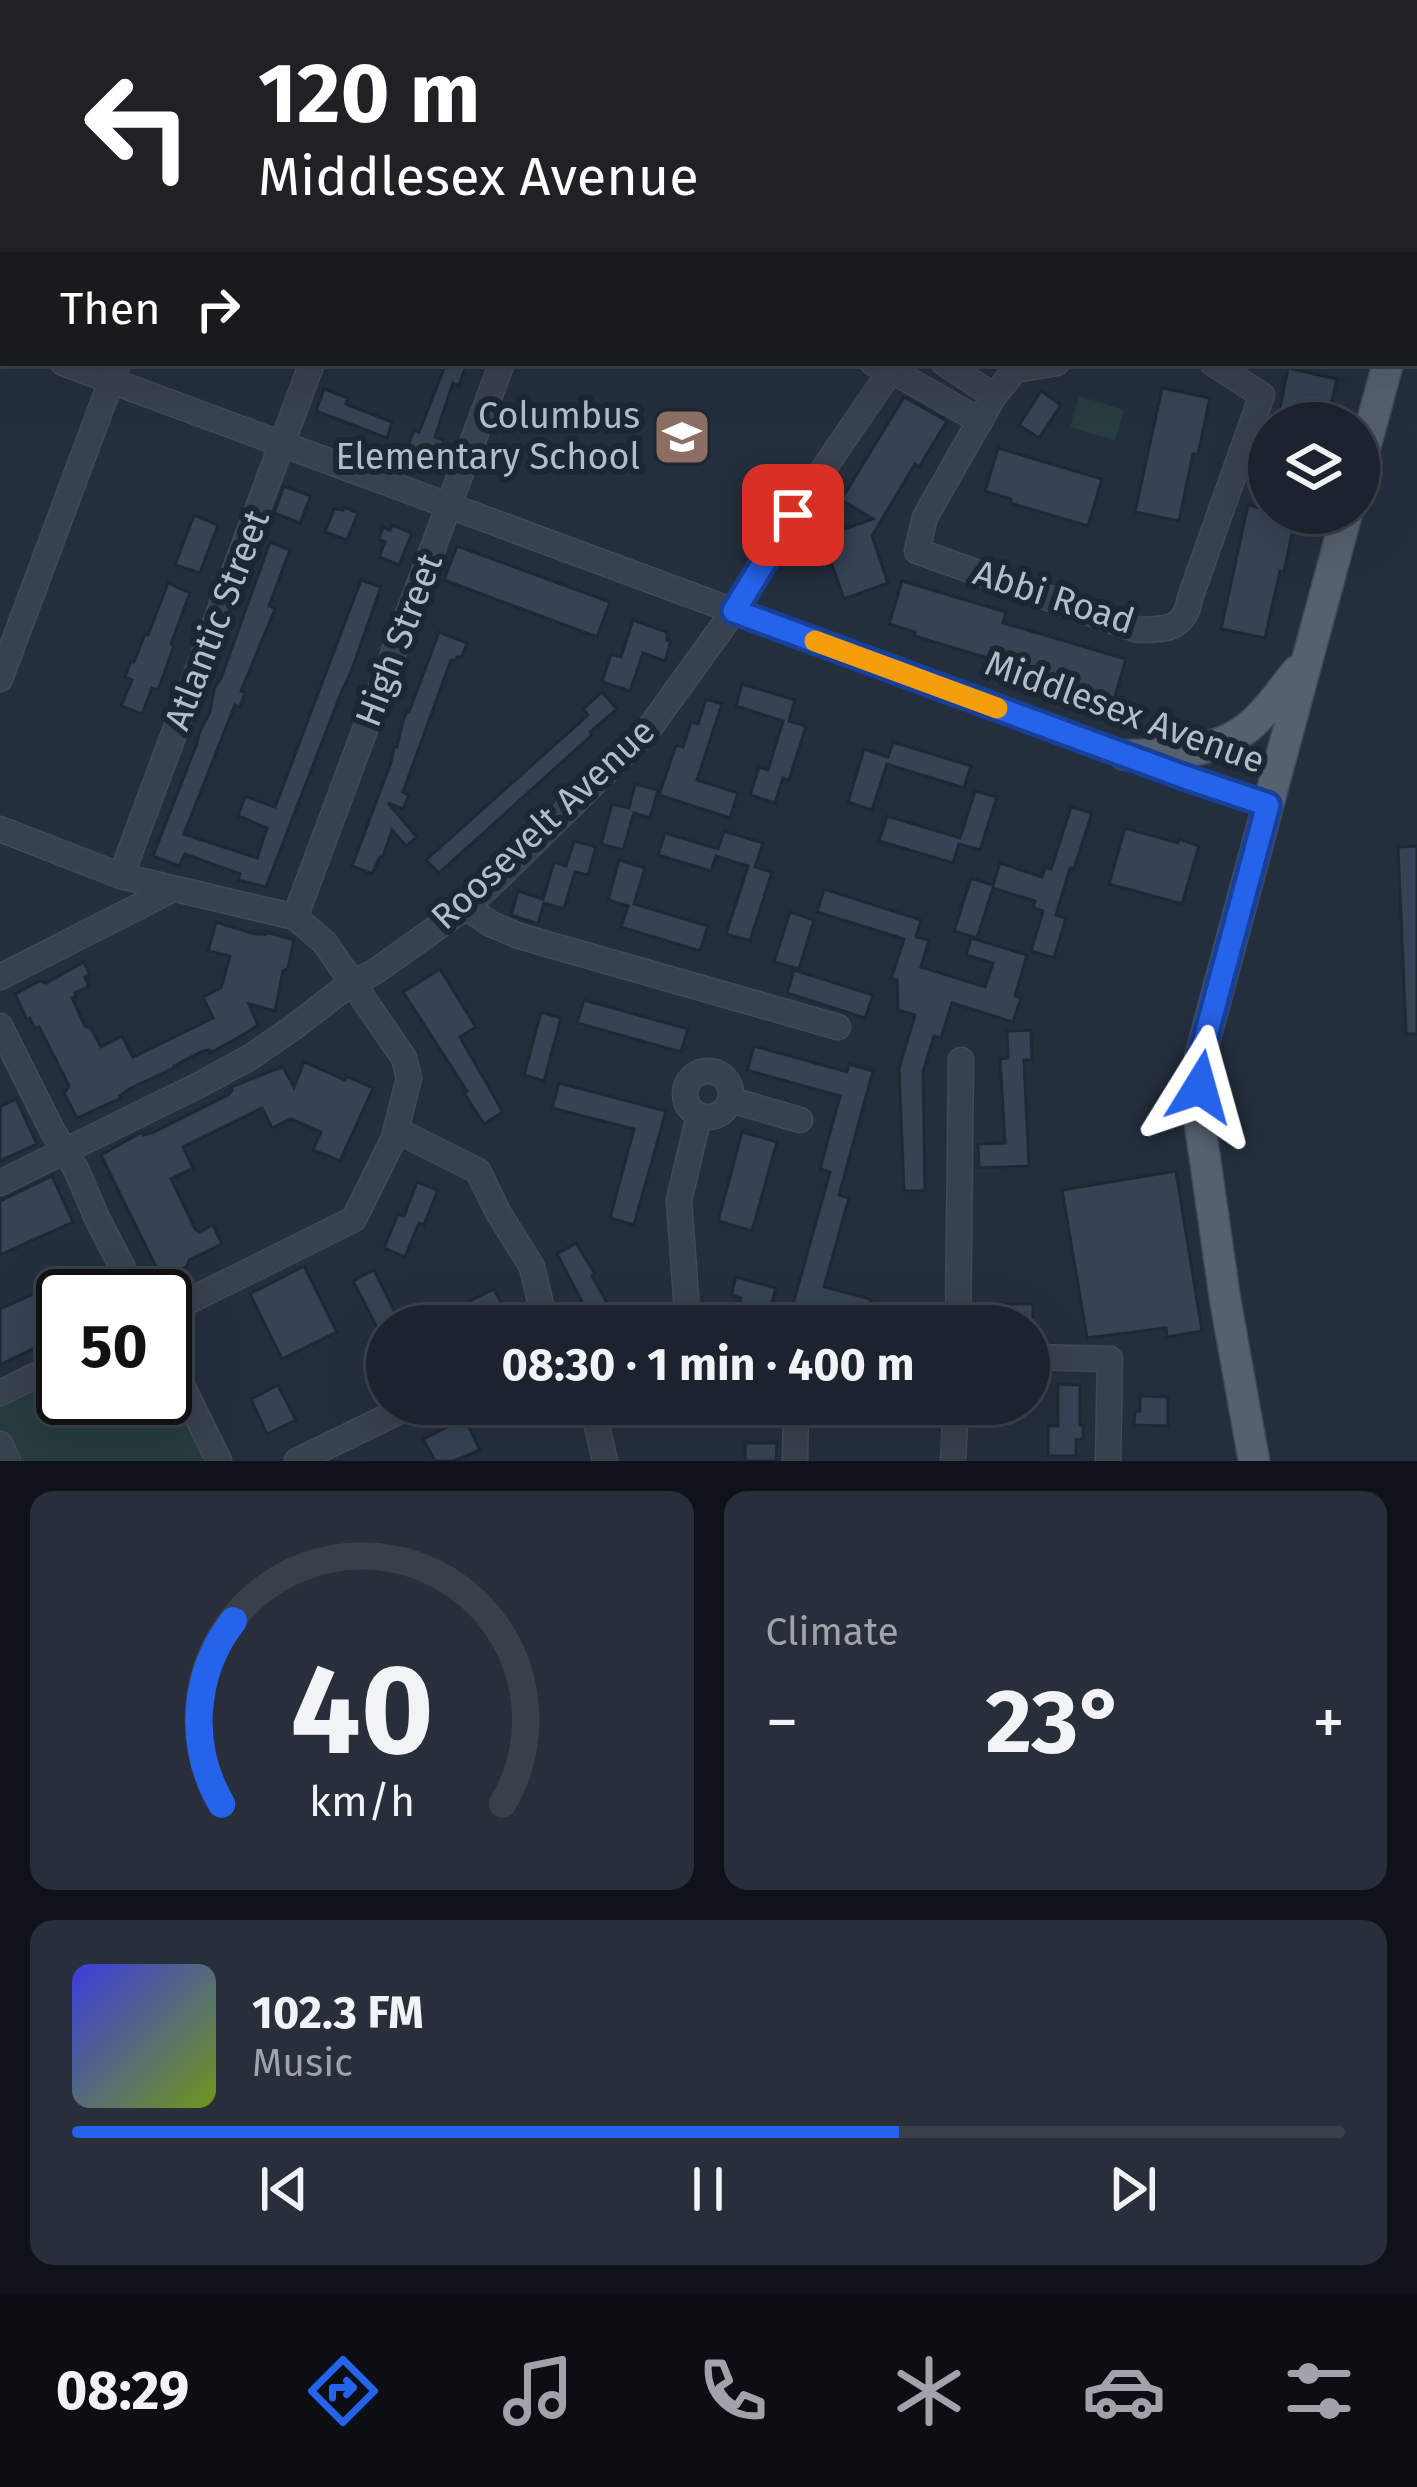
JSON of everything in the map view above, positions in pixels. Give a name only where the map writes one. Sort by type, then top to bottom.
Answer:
[{"type":"main road","points":[[1377,402],[1387,366]]},
{"type":"main road","points":[[1268,805],[1341,534]]},
{"type":"main road","points":[[1124,755],[1194,750],[1233,736],[1256,720],[1305,662]]},
{"type":"main road","name":"Middlesex Avenue","points":[[1254,1461],[1200,1124],[1200,1058],[1268,805]]},
{"type":"street","name":"Middlesex Avenue","points":[[80,366],[114,372],[283,444],[1268,805]]},
{"type":"street","name":"Atlantic Street","points":[[121,876],[311,366]]},
{"type":"street","name":"High Street","points":[[295,917],[501,366]]},
{"type":"street","name":"Roosevelt Avenue","points":[[0,1183],[252,1056],[466,907],[648,730],[734,611],[886,366]]},
{"type":"street","points":[[889,366],[980,421]]},
{"type":"street","points":[[949,366],[994,396]]},
{"type":"street","name":"Abbi Road","points":[[1039,366],[1015,370],[994,396],[925,517],[917,550],[1138,630],[1170,628],[1187,613],[1262,395],[1217,366]]},
{"type":"street","points":[[0,680],[114,372]]},
{"type":"street","points":[[0,829],[121,876],[295,917],[317,934],[404,1058],[409,1078],[396,1130],[354,1219],[192,1300]]},
{"type":"street","points":[[0,977],[173,889]]},
{"type":"street","points":[[466,907],[519,936],[838,1027]]},
{"type":"street","points":[[0,1026],[123,1269]]},
{"type":"street","points":[[958,1305],[961,1060]]},
{"type":"street","points":[[712,1071],[730,1088],[730,1100],[718,1115],[699,1116],[688,1107],[686,1088],[695,1075],[712,1071]]},
{"type":"street","points":[[730,1100],[800,1120]]},
{"type":"street","points":[[686,1305],[679,1200],[699,1116]]},
{"type":"street","points":[[396,1130],[478,1171],[532,1267],[541,1305]]},
{"type":"street","points":[[1050,1358],[1110,1359],[1108,1461]]},
{"type":"street","points":[[0,1393],[36,1375]]},
{"type":"street","points":[[192,1406],[219,1461]]},
{"type":"street","points":[[297,1461],[371,1425]]},
{"type":"street","points":[[597,1425],[605,1461]]},
{"type":"street","points":[[795,1461],[796,1425]]},
{"type":"street","points":[[953,1461],[955,1425]]},
{"type":"street","points":[[0,1444],[8,1461]]},
{"type":"green space","points":[[1079,396],[1124,410],[1115,440],[1070,427]]},
{"type":"green space","points":[[36,1381],[36,1425],[192,1425],[192,1408],[218,1461],[5,1461],[0,1450],[0,1397]]},
{"type":"building","points":[[445,366],[466,366],[459,386],[453,383],[435,437],[444,440],[438,458],[408,446],[414,430],[419,432]]},
{"type":"building","points":[[1288,368],[1337,379],[1332,402],[1281,402]]},
{"type":"building","points":[[1162,388],[1210,398],[1179,521],[1135,512]]},
{"type":"building","points":[[324,389],[348,398],[346,404],[392,422],[387,438],[316,411]]},
{"type":"building","points":[[1041,391],[1061,405],[1039,438],[1019,425]]},
{"type":"building","points":[[904,397],[947,421],[872,536],[888,583],[844,599],[822,537],[873,519],[841,500]]},
{"type":"building","points":[[998,448],[1102,479],[1088,526],[985,491]]},
{"type":"building","points":[[284,486],[311,496],[300,523],[274,513]]},
{"type":"building","points":[[1248,505],[1248,534],[1292,534],[1284,572],[1280,571],[1265,638],[1221,629]]},
{"type":"building","points":[[344,507],[358,513],[347,540],[325,532],[334,509]]},
{"type":"building","points":[[194,515],[218,525],[200,573],[175,565]]},
{"type":"building","points":[[392,525],[412,533],[399,565],[379,557],[385,542],[379,539],[383,527],[390,530]]},
{"type":"building","points":[[270,542],[290,550],[269,606],[275,609],[241,691],[245,693],[240,707],[235,705],[184,834],[257,858],[267,828],[238,816],[245,796],[275,807],[361,580],[381,587],[266,887],[238,880],[240,874],[185,854],[179,866],[153,856]]},
{"type":"building","points":[[457,546],[610,602],[597,637],[444,580]]},
{"type":"building","points":[[902,581],[1006,612],[1003,623],[1126,659],[1112,707],[1033,683],[1035,679],[1009,671],[1011,665],[889,624]]},
{"type":"building","points":[[168,583],[190,593],[158,690],[152,688],[142,714],[121,706],[132,680],[125,677]]},
{"type":"building","points":[[633,620],[667,632],[671,641],[665,661],[643,653],[630,691],[602,682],[611,654],[621,657]]},
{"type":"building","points":[[439,632],[467,643],[462,657],[451,660],[403,792],[409,795],[403,809],[388,803],[417,837],[406,846],[392,830],[372,874],[352,866]]},
{"type":"building","points":[[742,684],[795,700],[789,721],[806,726],[789,780],[783,778],[775,803],[750,795],[759,767],[768,770],[783,721],[736,706]]},
{"type":"building","points":[[602,692],[617,709],[439,873],[426,860],[588,715],[583,709]]},
{"type":"building","points":[[706,699],[722,704],[697,780],[738,793],[730,818],[659,795],[676,745],[683,747],[691,722],[698,724]]},
{"type":"building","points":[[893,742],[971,766],[964,788],[887,764],[872,810],[848,802],[864,749],[888,757]]},
{"type":"building","points":[[635,784],[658,790],[650,818],[634,813],[623,850],[601,844],[612,804],[629,808]]},
{"type":"building","points":[[975,791],[997,797],[980,850],[959,844],[953,863],[879,841],[887,816],[960,838]]},
{"type":"building","points":[[1071,807],[1092,813],[1056,915],[1066,918],[1054,958],[1031,951],[1043,911],[1033,908],[1035,901],[993,888],[977,938],[954,931],[971,878],[993,885],[1000,863],[1042,877],[1045,867],[1051,869]]},
{"type":"building","points":[[1125,828],[1199,846],[1182,904],[1109,884]]},
{"type":"building","points":[[724,831],[763,843],[755,867],[772,872],[750,941],[726,934],[748,866],[716,856],[711,871],[658,855],[665,833],[718,849]]},
{"type":"building","points":[[574,841],[596,847],[588,875],[575,872],[564,909],[544,903],[538,924],[511,915],[518,891],[543,899],[554,862],[566,866]]},
{"type":"building","points":[[1417,846],[1417,1034],[1406,1034],[1398,847]]},
{"type":"building","points":[[619,860],[645,868],[634,904],[708,926],[700,951],[621,927],[628,906],[608,900]]},
{"type":"building","points":[[824,889],[921,920],[916,937],[929,940],[921,967],[985,987],[993,963],[966,955],[971,938],[1027,955],[1013,1022],[952,1003],[941,1038],[934,1036],[923,1072],[925,1191],[904,1191],[899,1068],[915,1015],[898,1010],[897,980],[891,979],[904,939],[817,912]]},
{"type":"building","points":[[790,912],[814,920],[799,969],[774,962]]},
{"type":"building","points":[[216,922],[294,940],[275,1011],[249,1004],[258,1025],[248,1032],[77,1118],[64,1093],[69,1086],[56,1060],[15,994],[84,962],[89,986],[72,998],[85,1026],[101,1047],[122,1036],[133,1057],[213,1018],[203,997],[221,988],[230,956],[208,951]]},
{"type":"building","points":[[440,969],[476,1027],[460,1037],[503,1112],[484,1124],[403,992]]},
{"type":"building","points":[[794,970],[873,995],[865,1018],[787,993]]},
{"type":"building","points":[[584,1000],[688,1029],[681,1052],[577,1023]]},
{"type":"building","points":[[541,1012],[561,1018],[544,1081],[524,1075]]},
{"type":"building","points":[[1031,1030],[1032,1060],[1024,1060],[1029,1166],[979,1168],[978,1144],[1005,1143],[1000,1059],[1008,1058],[1007,1031]]},
{"type":"building","points":[[754,1046],[847,1072],[849,1064],[873,1071],[839,1195],[849,1198],[824,1287],[871,1299],[869,1305],[793,1304],[830,1172],[820,1169],[840,1096],[747,1070]]},
{"type":"building","points":[[304,1062],[373,1088],[340,1161],[313,1150],[321,1132],[291,1119],[272,1128],[262,1108],[183,1147],[193,1168],[171,1179],[195,1229],[199,1232],[213,1225],[222,1244],[189,1260],[187,1267],[157,1269],[101,1155],[271,1071],[283,1067],[294,1087]]},
{"type":"building","points":[[559,1083],[666,1111],[634,1225],[610,1218],[634,1129],[552,1108]]},
{"type":"building","points":[[16,1099],[37,1144],[0,1161],[0,1107]]},
{"type":"building","points":[[742,1132],[777,1142],[752,1231],[718,1221]]},
{"type":"building","points":[[1176,1171],[1202,1331],[1167,1337],[1166,1328],[1087,1338],[1062,1190]]},
{"type":"building","points":[[52,1176],[73,1222],[0,1255],[0,1201]]},
{"type":"building","points":[[417,1182],[438,1190],[405,1257],[384,1248]]},
{"type":"building","points":[[576,1243],[608,1305],[584,1305],[557,1254]]},
{"type":"building","points":[[304,1266],[337,1332],[282,1359],[250,1294]]},
{"type":"building","points":[[374,1270],[392,1305],[366,1306],[353,1281]]},
{"type":"building","points":[[736,1277],[776,1288],[771,1305],[739,1305],[741,1298],[731,1295]]},
{"type":"building","points":[[494,1289],[502,1305],[462,1305]]},
{"type":"building","points":[[36,1293],[36,1347],[0,1365],[0,1309]]},
{"type":"building","points":[[1058,1384],[1080,1385],[1083,1439],[1076,1440],[1076,1456],[1048,1456],[1048,1426],[1058,1426]]},
{"type":"building","points":[[278,1385],[296,1420],[267,1434],[251,1399]]},
{"type":"building","points":[[1140,1396],[1168,1397],[1168,1426],[1134,1425]]},
{"type":"building","points":[[452,1425],[468,1425],[480,1450],[454,1461],[435,1461],[423,1439]]},
{"type":"building","points":[[745,1443],[777,1443],[776,1461],[745,1461]]},
{"type":"slow traffic","points":[[815,641],[997,708]]},
{"type":"place","name":"Columbus Elementary School","points":[[682,437]]},
{"type":"route","points":[[793,515],[734,611],[1268,805],[1200,1058],[1200,1087]]}]
